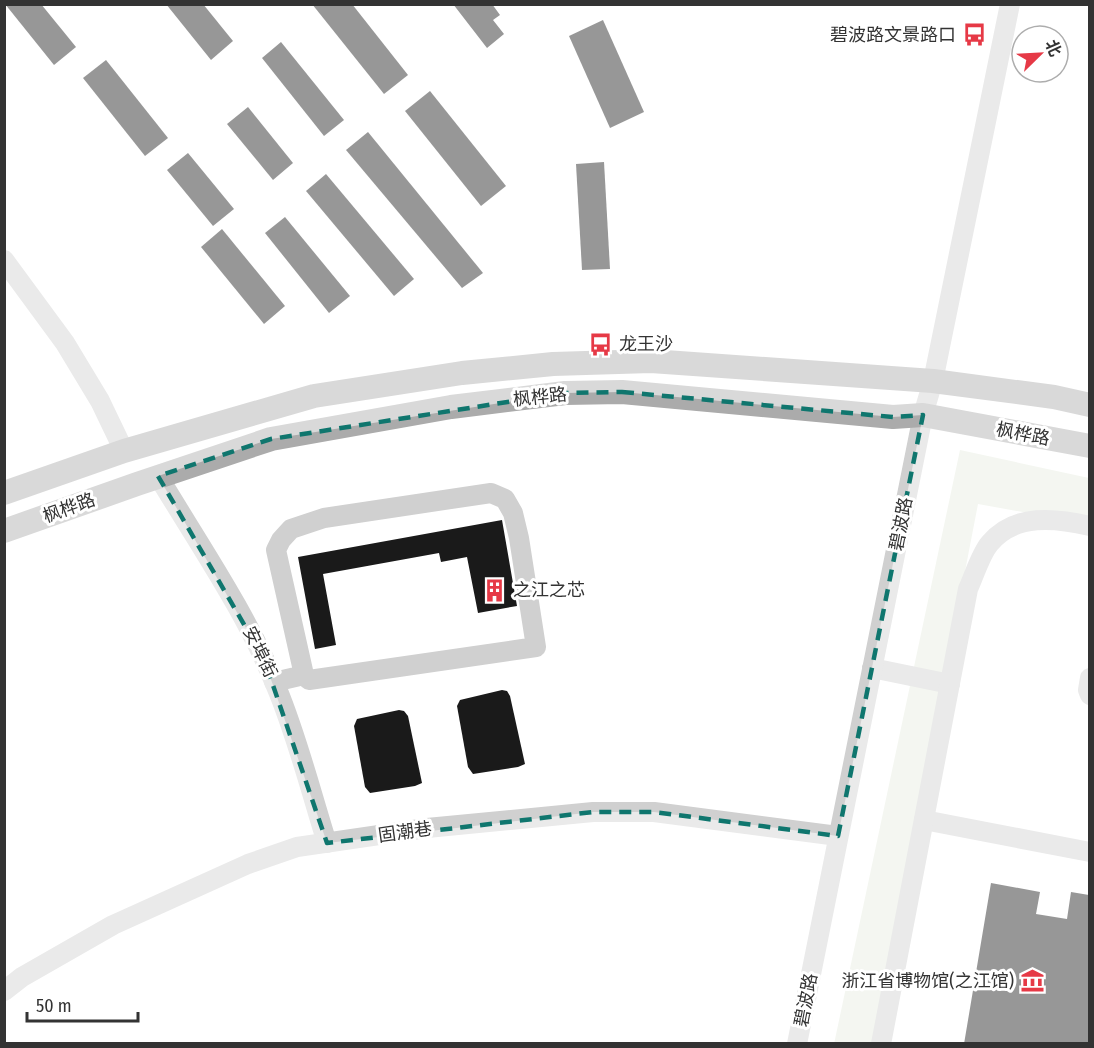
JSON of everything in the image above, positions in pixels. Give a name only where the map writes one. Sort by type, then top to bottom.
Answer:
[{"type":"main road","name":"枫桦路","points":[[4,493],[124,451],[314,396],[462,373],[553,364],[651,361],[933,381],[1054,397],[1089,405]]},
{"type":"main road","name":"枫桦路","points":[[4,531],[271,439],[451,407],[565,393],[621,392],[893,417],[923,415],[1089,446]]},
{"type":"street","name":"碧波路","points":[[797,1044],[923,415],[933,381],[1010,4]]},
{"type":"street","points":[[4,260],[65,343],[100,401],[124,451]]},
{"type":"street","name":"安埠街","points":[[158,477],[250,630],[274,682],[295,737],[327,843]]},
{"type":"street","points":[[490,493],[505,499],[513,513],[519,538],[536,647],[309,680],[304,675],[276,550],[291,529],[324,518],[490,493]]},
{"type":"street","points":[[881,1044],[968,589],[989,543],[1004,531],[1028,520],[1060,519],[1089,526]]},
{"type":"street","points":[[872,668],[950,684]]},
{"type":"street","points":[[274,682],[304,675]]},
{"type":"street","points":[[1089,678],[1089,695]]},
{"type":"street","name":"固潮巷","points":[[4,990],[67,951],[147,909],[248,864],[297,847],[427,828],[593,812],[654,812],[838,836]]},
{"type":"street","points":[[924,820],[1089,852]]},
{"type":"highlighted area","points":[[622,392],[893,417],[923,415],[838,836],[654,812],[593,812],[327,843],[264,659],[158,476],[271,439],[565,393]]},
{"type":"shaded area","points":[[960,450],[1089,478],[1089,524],[978,504],[874,1043],[834,1044]]},
{"type":"building","points":[[5,4],[41,4],[76,47],[54,65]]},
{"type":"building","points":[[166,4],[203,4],[233,41],[211,60]]},
{"type":"building","points":[[312,4],[352,4],[408,75],[384,94]]},
{"type":"building","points":[[453,4],[492,4],[500,15],[493,20],[504,34],[487,48]]},
{"type":"building","points":[[603,20],[644,112],[610,128],[569,36]]},
{"type":"building","points":[[281,42],[344,120],[324,136],[262,58]]},
{"type":"building","points":[[106,60],[168,138],[145,156],[83,78]]},
{"type":"building","points":[[430,91],[506,186],[481,206],[405,111]]},
{"type":"building","points":[[248,107],[293,163],[273,180],[227,124]]},
{"type":"building","points":[[368,132],[483,273],[462,288],[346,150]]},
{"type":"building","points":[[188,153],[234,209],[213,226],[167,170]]},
{"type":"building","points":[[604,162],[610,269],[582,270],[576,164]]},
{"type":"building","points":[[326,174],[414,279],[394,296],[306,191]]},
{"type":"building","points":[[285,217],[350,296],[329,313],[265,233]]},
{"type":"building","points":[[222,229],[285,306],[264,324],[201,247]]},
{"type":"building","name":"之江之芯","points":[[502,520],[517,606],[478,613],[467,557],[441,562],[439,553],[323,574],[336,645],[315,649],[298,557]]},
{"type":"building","points":[[502,690],[507,691],[510,696],[525,764],[473,774],[468,767],[457,706],[460,700]]},
{"type":"building","points":[[399,710],[404,711],[408,716],[422,783],[370,793],[365,787],[354,726],[357,719]]},
{"type":"building","name":"浙江省博物馆(之江馆)","points":[[991,883],[1040,892],[1036,914],[1067,919],[1071,892],[1089,895],[1089,1044],[964,1044]]},
{"type":"place","name":"碧波路文景路口","points":[[974,35]]},
{"type":"place","name":"龙王沙","points":[[601,344]]},
{"type":"place","name":"之江之芯","points":[[495,590]]},
{"type":"place","name":"浙江省博物馆(之江馆)","points":[[1032,981]]}]
